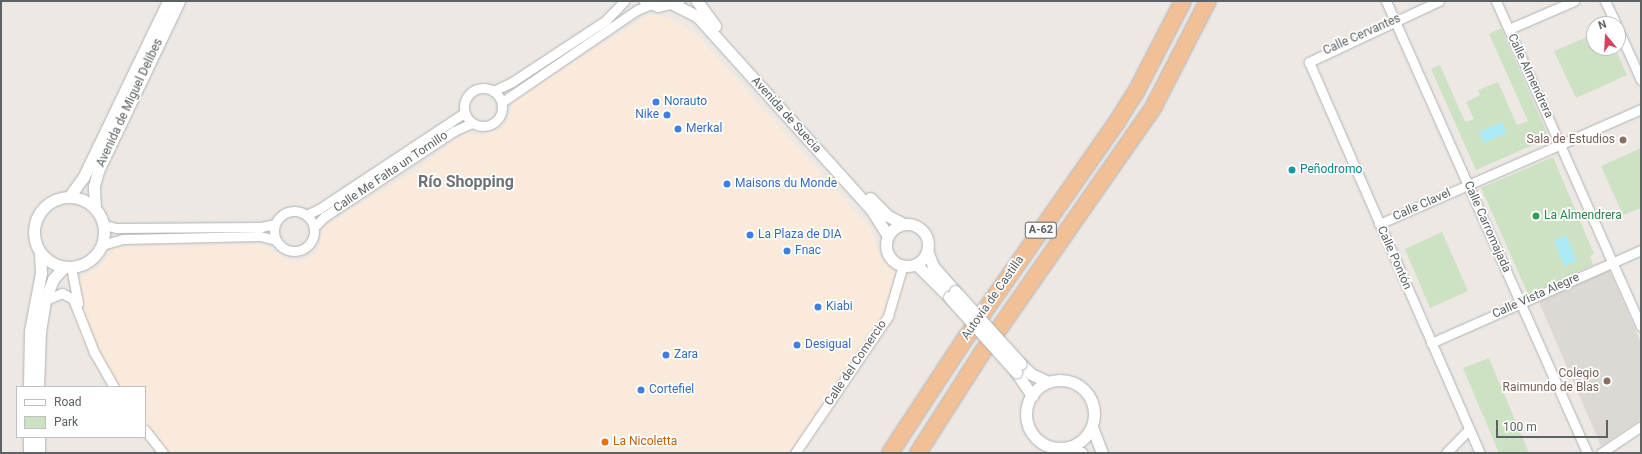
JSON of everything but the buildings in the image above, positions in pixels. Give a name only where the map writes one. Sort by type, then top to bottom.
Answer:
[{"type":"highway","name":"Autovía de Castilla","points":[[890,453],[965,338],[1115,125],[1136,92],[1183,1]]},
{"type":"highway","name":"Autovía de Castilla","points":[[918,453],[982,353],[1154,106],[1208,1]]},
{"type":"highway","points":[[926,453],[982,353]]},
{"type":"street","name":"Avenida de Miguel Delibes","points":[[69,197],[84,178],[168,1]]},
{"type":"street","name":"Avenida de Miguel Delibes","points":[[95,208],[94,186],[98,171],[179,1]]},
{"type":"street","points":[[493,91],[512,82],[605,21],[624,1]]},
{"type":"street","name":"Avenida de Suecia","points":[[697,1],[708,18],[876,205],[904,224]]},
{"type":"street","name":"Calle Carromajada","points":[[1386,1],[1587,453]]},
{"type":"street","name":"Calle Cervantes","points":[[1309,62],[1395,20],[1439,1]]},
{"type":"street","name":"Calle Almendrera","points":[[1496,1],[1641,326]]},
{"type":"street","points":[[1509,29],[1574,1]]},
{"type":"street","points":[[1605,1],[1612,16]]},
{"type":"street","points":[[502,102],[648,3],[676,2]]},
{"type":"street","name":"Avenida de Suecia","points":[[676,2],[697,16],[871,209],[888,236]]},
{"type":"street","points":[[1626,47],[1641,80]]},
{"type":"street","name":"Calle Pontón","points":[[1309,62],[1480,453]]},
{"type":"street","points":[[487,88],[493,91],[502,102],[501,114],[493,124],[481,126],[472,123],[464,113],[465,100],[474,90],[487,88]]},
{"type":"street","name":"Calle Clavel","points":[[1380,224],[1641,109]]},
{"type":"street","name":"Calle Me Falta un Tornillo","points":[[306,214],[319,209],[464,113]]},
{"type":"street","name":"Calle Me Falta un Tornillo","points":[[314,226],[324,217],[454,131],[472,123]]},
{"type":"street","points":[[69,197],[78,198],[95,208],[104,225],[102,245],[95,256],[84,264],[67,267],[50,263],[40,253],[34,241],[34,229],[37,216],[50,202],[69,197]]},
{"type":"street","points":[[102,245],[123,239],[260,236],[276,240],[289,250],[305,248],[311,242],[314,226],[306,214],[299,211],[285,213],[275,224],[261,227],[116,228],[104,225]]},
{"type":"street","points":[[275,224],[276,240]]},
{"type":"street","points":[[952,294],[916,264],[903,265],[888,254],[888,236],[897,226],[911,224],[923,231],[928,244],[927,251],[933,266],[952,294],[1019,368],[1032,396]]},
{"type":"street","name":"Calle Vista Alegre","points":[[1431,343],[1641,250]]},
{"type":"street","points":[[916,264],[927,251]]},
{"type":"street","points":[[29,386],[30,331],[41,273],[40,253]]},
{"type":"street","name":"Calle del Comercio","points":[[794,453],[888,316],[903,265]]},
{"type":"street","points":[[38,386],[40,332],[46,300],[53,279],[67,267]]},
{"type":"street","points":[[67,267],[80,314]]},
{"type":"street","points":[[46,300],[53,295],[67,294],[73,298],[94,352],[113,386]]},
{"type":"street","points":[[1019,368],[1048,382],[1068,381],[1085,390],[1094,408],[1092,427],[1102,453]]},
{"type":"street","points":[[1048,382],[1032,396],[1026,413],[1030,430],[1036,437],[1051,446],[1069,447],[1082,453]]},
{"type":"street","points":[[1601,453],[1641,426]]},
{"type":"street","points":[[1069,447],[1086,436],[1092,427]]},
{"type":"street","points":[[1446,453],[1469,429]]},
{"type":"street","points":[[146,431],[164,453]]},
{"type":"street","points":[[29,438],[29,453]]},
{"type":"street","points":[[39,438],[39,453]]},
{"type":"shaded area","points":[[648,15],[657,15],[678,22],[698,36],[871,229],[882,260],[896,273],[909,276],[893,320],[803,453],[156,453],[144,438],[146,438],[146,386],[107,386],[82,340],[72,314],[84,309],[78,281],[82,277],[99,267],[115,247],[263,244],[287,259],[300,262],[318,252],[323,227],[418,168],[462,135],[469,133],[479,136],[500,129],[507,121],[513,103],[522,95]]},
{"type":"shaded area","name":"Colegio Raimundo de Blas","points":[[1609,270],[1641,343],[1641,419],[1601,446],[1539,302]]},
{"type":"green space","points":[[1501,28],[1549,138],[1476,170],[1431,69],[1440,65],[1465,122],[1474,119],[1466,102],[1480,95],[1478,90],[1498,82],[1517,125],[1528,121],[1489,34]]},
{"type":"green space","points":[[1586,37],[1586,56],[1619,56],[1627,75],[1576,98],[1554,51]]},
{"type":"green space","points":[[1641,148],[1641,208],[1623,215],[1601,166]]},
{"type":"green space","name":"La Almendrera","points":[[1553,157],[1594,254],[1590,256],[1593,265],[1528,294],[1481,188]]},
{"type":"green space","points":[[1442,232],[1468,291],[1430,308],[1405,249]]},
{"type":"green space","points":[[1489,358],[1529,453],[1499,453],[1463,368]]},
{"type":"water","points":[[1502,122],[1507,133],[1484,143],[1479,132]]},
{"type":"water","points":[[1566,235],[1577,261],[1564,266],[1554,241]]},
{"type":"place","name":"Norauto","points":[[656,102]]},
{"type":"place","name":"Nike","points":[[667,115]]},
{"type":"place","name":"Merkal","points":[[678,129]]},
{"type":"place","name":"Sala de Estudios","points":[[1623,140]]},
{"type":"place","name":"Peñodromo","points":[[1292,170]]},
{"type":"place","name":"Maisons du Monde","points":[[727,184]]},
{"type":"place","name":"La Almendrera","points":[[1536,216]]},
{"type":"place","name":"La Plaza de DIA","points":[[750,235]]},
{"type":"place","name":"Fnac","points":[[787,251]]},
{"type":"place","name":"Kiabi","points":[[818,307]]},
{"type":"place","name":"Desigual","points":[[797,345]]},
{"type":"place","name":"Zara","points":[[666,355]]},
{"type":"place","name":"Colegio Raimundo de Blas","points":[[1607,381]]},
{"type":"place","name":"Cortefiel","points":[[641,390]]},
{"type":"place","name":"La Nicoletta","points":[[605,442]]},
{"type":"district","name":"Río Shopping","points":[[466,182]]}]
